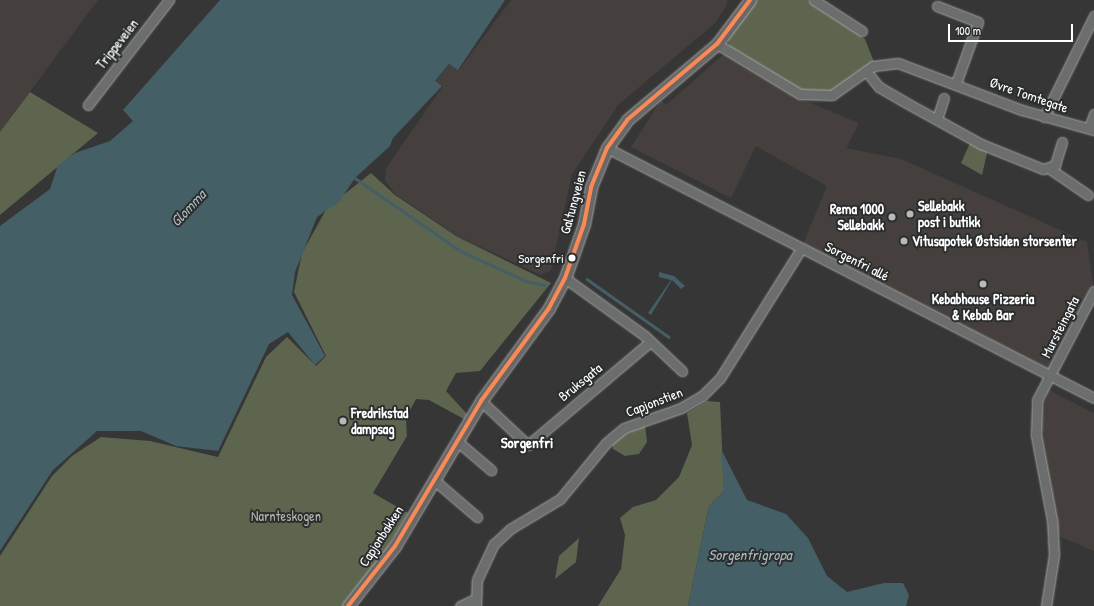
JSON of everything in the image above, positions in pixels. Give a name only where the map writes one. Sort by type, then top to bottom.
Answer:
[{"type":"main road","name":"Galtungveien","points":[[434,480],[481,401],[549,308],[565,278],[584,224],[591,187],[608,148],[627,120],[717,44],[750,0]]},
{"type":"main road","name":"Capjonbakken","points":[[348,606],[395,546],[434,480]]},
{"type":"street","name":"Trippeveien","points":[[88,105],[169,0]]},
{"type":"street","points":[[814,0],[824,2],[862,31]]},
{"type":"street","points":[[937,6],[978,22],[956,83]]},
{"type":"street","points":[[1044,117],[1094,16]]},
{"type":"street","name":"Øvre Tomtegate","points":[[717,44],[754,69],[806,95],[832,95],[873,66],[898,63],[956,83],[1044,117],[1092,129]]},
{"type":"street","points":[[866,72],[879,87],[981,144],[1050,169],[1088,195]]},
{"type":"street","points":[[937,119],[944,98]]},
{"type":"street","points":[[1092,129],[1094,114]]},
{"type":"street","points":[[1050,169],[1057,161],[1062,142]]},
{"type":"street","name":"Sorgenfri allé","points":[[608,148],[1094,398]]},
{"type":"street","name":"Capjonstien","points":[[460,606],[475,603],[480,568],[502,535],[560,499],[611,438],[624,428],[693,403],[720,378],[801,248]]},
{"type":"street","points":[[565,278],[650,342],[682,371]]},
{"type":"street","name":"Mursteingata","points":[[1046,606],[1054,555],[1036,408],[1050,376],[1094,291]]},
{"type":"street","name":"Bruksgata","points":[[481,401],[528,445],[650,342]]},
{"type":"street","points":[[457,440],[491,470]]},
{"type":"street","points":[[434,480],[477,517]]},
{"type":"shaded area","points":[[0,0],[98,0],[0,132]]},
{"type":"shaded area","points":[[511,0],[727,0],[727,5],[715,23],[618,105],[572,174],[551,270],[541,275],[457,236],[395,194],[385,180],[386,168],[443,86],[435,82],[449,64],[459,70]]},
{"type":"shaded area","points":[[724,54],[796,97],[859,123],[846,148],[901,159],[1087,242],[1094,291],[1050,376],[801,249],[827,186],[756,146],[731,198],[631,147],[661,100],[666,105]]},
{"type":"shaded area","points":[[1047,389],[1094,413],[1094,551],[1057,535],[1041,432],[1041,411]]},
{"type":"green space","points":[[754,0],[808,0],[865,39],[874,62],[836,90],[818,93],[801,90],[729,48],[728,37]]},
{"type":"green space","points":[[30,92],[98,133],[0,215],[0,132]]},
{"type":"green space","points":[[971,141],[988,149],[982,175],[961,163]]},
{"type":"green space","name":"Narnteskogen","points":[[371,173],[395,195],[456,236],[551,283],[480,371],[456,373],[446,391],[467,414],[464,419],[429,400],[416,399],[406,418],[407,436],[373,493],[408,513],[380,560],[345,606],[0,606],[0,556],[52,476],[72,456],[101,437],[150,441],[218,457],[266,357],[287,337],[316,366],[326,356],[294,292],[302,253],[327,208]]},
{"type":"green space","points":[[707,401],[720,402],[724,491],[709,506],[688,606],[598,606],[621,569],[625,535],[620,518],[633,507],[656,500],[679,477],[692,445],[687,413]]},
{"type":"green space","points":[[645,425],[647,442],[639,454],[625,456],[613,449],[612,445],[619,437]]},
{"type":"green space","points":[[579,538],[576,562],[555,579],[559,556]]},
{"type":"water","name":"Glomma","points":[[220,0],[505,0],[458,70],[449,64],[435,81],[442,86],[393,138],[390,146],[355,178],[339,202],[317,217],[295,272],[292,295],[325,356],[315,365],[288,332],[269,344],[218,451],[176,446],[141,431],[97,431],[53,470],[0,551],[0,226],[50,189],[58,165],[75,153],[110,141],[133,121],[123,110]]},
{"type":"water","points":[[659,272],[674,276],[685,286],[681,289],[672,280],[651,315],[648,313],[671,280],[659,277]]},
{"type":"water","name":"Sorgenfrigropa","points":[[721,449],[747,500],[786,514],[808,538],[827,576],[847,592],[884,583],[903,583],[909,595],[906,606],[688,606],[709,506],[724,491]]},
{"type":"waterway","points":[[355,178],[461,251],[526,281],[545,285]]},
{"type":"waterway","points":[[587,279],[669,337]]},
{"type":"transit line","points":[[348,606],[395,546],[481,401],[549,308],[565,278],[584,224],[591,187],[607,148],[627,120],[717,44],[750,0]]},
{"type":"place","name":"Sellebakk post i butikk","points":[[910,214]]},
{"type":"place","name":"Rema 1000 Sellebakk","points":[[892,217]]},
{"type":"place","name":"Vitusapotek Østsiden storsenter","points":[[904,241]]},
{"type":"place","name":"Sorgenfri","points":[[572,258]]},
{"type":"place","name":"Kebabhouse Pizzeria & Kebab Bar","points":[[983,284]]},
{"type":"place","name":"Fredrikstad dampsag","points":[[343,421]]},
{"type":"district","name":"Sorgenfri","points":[[527,443]]}]
